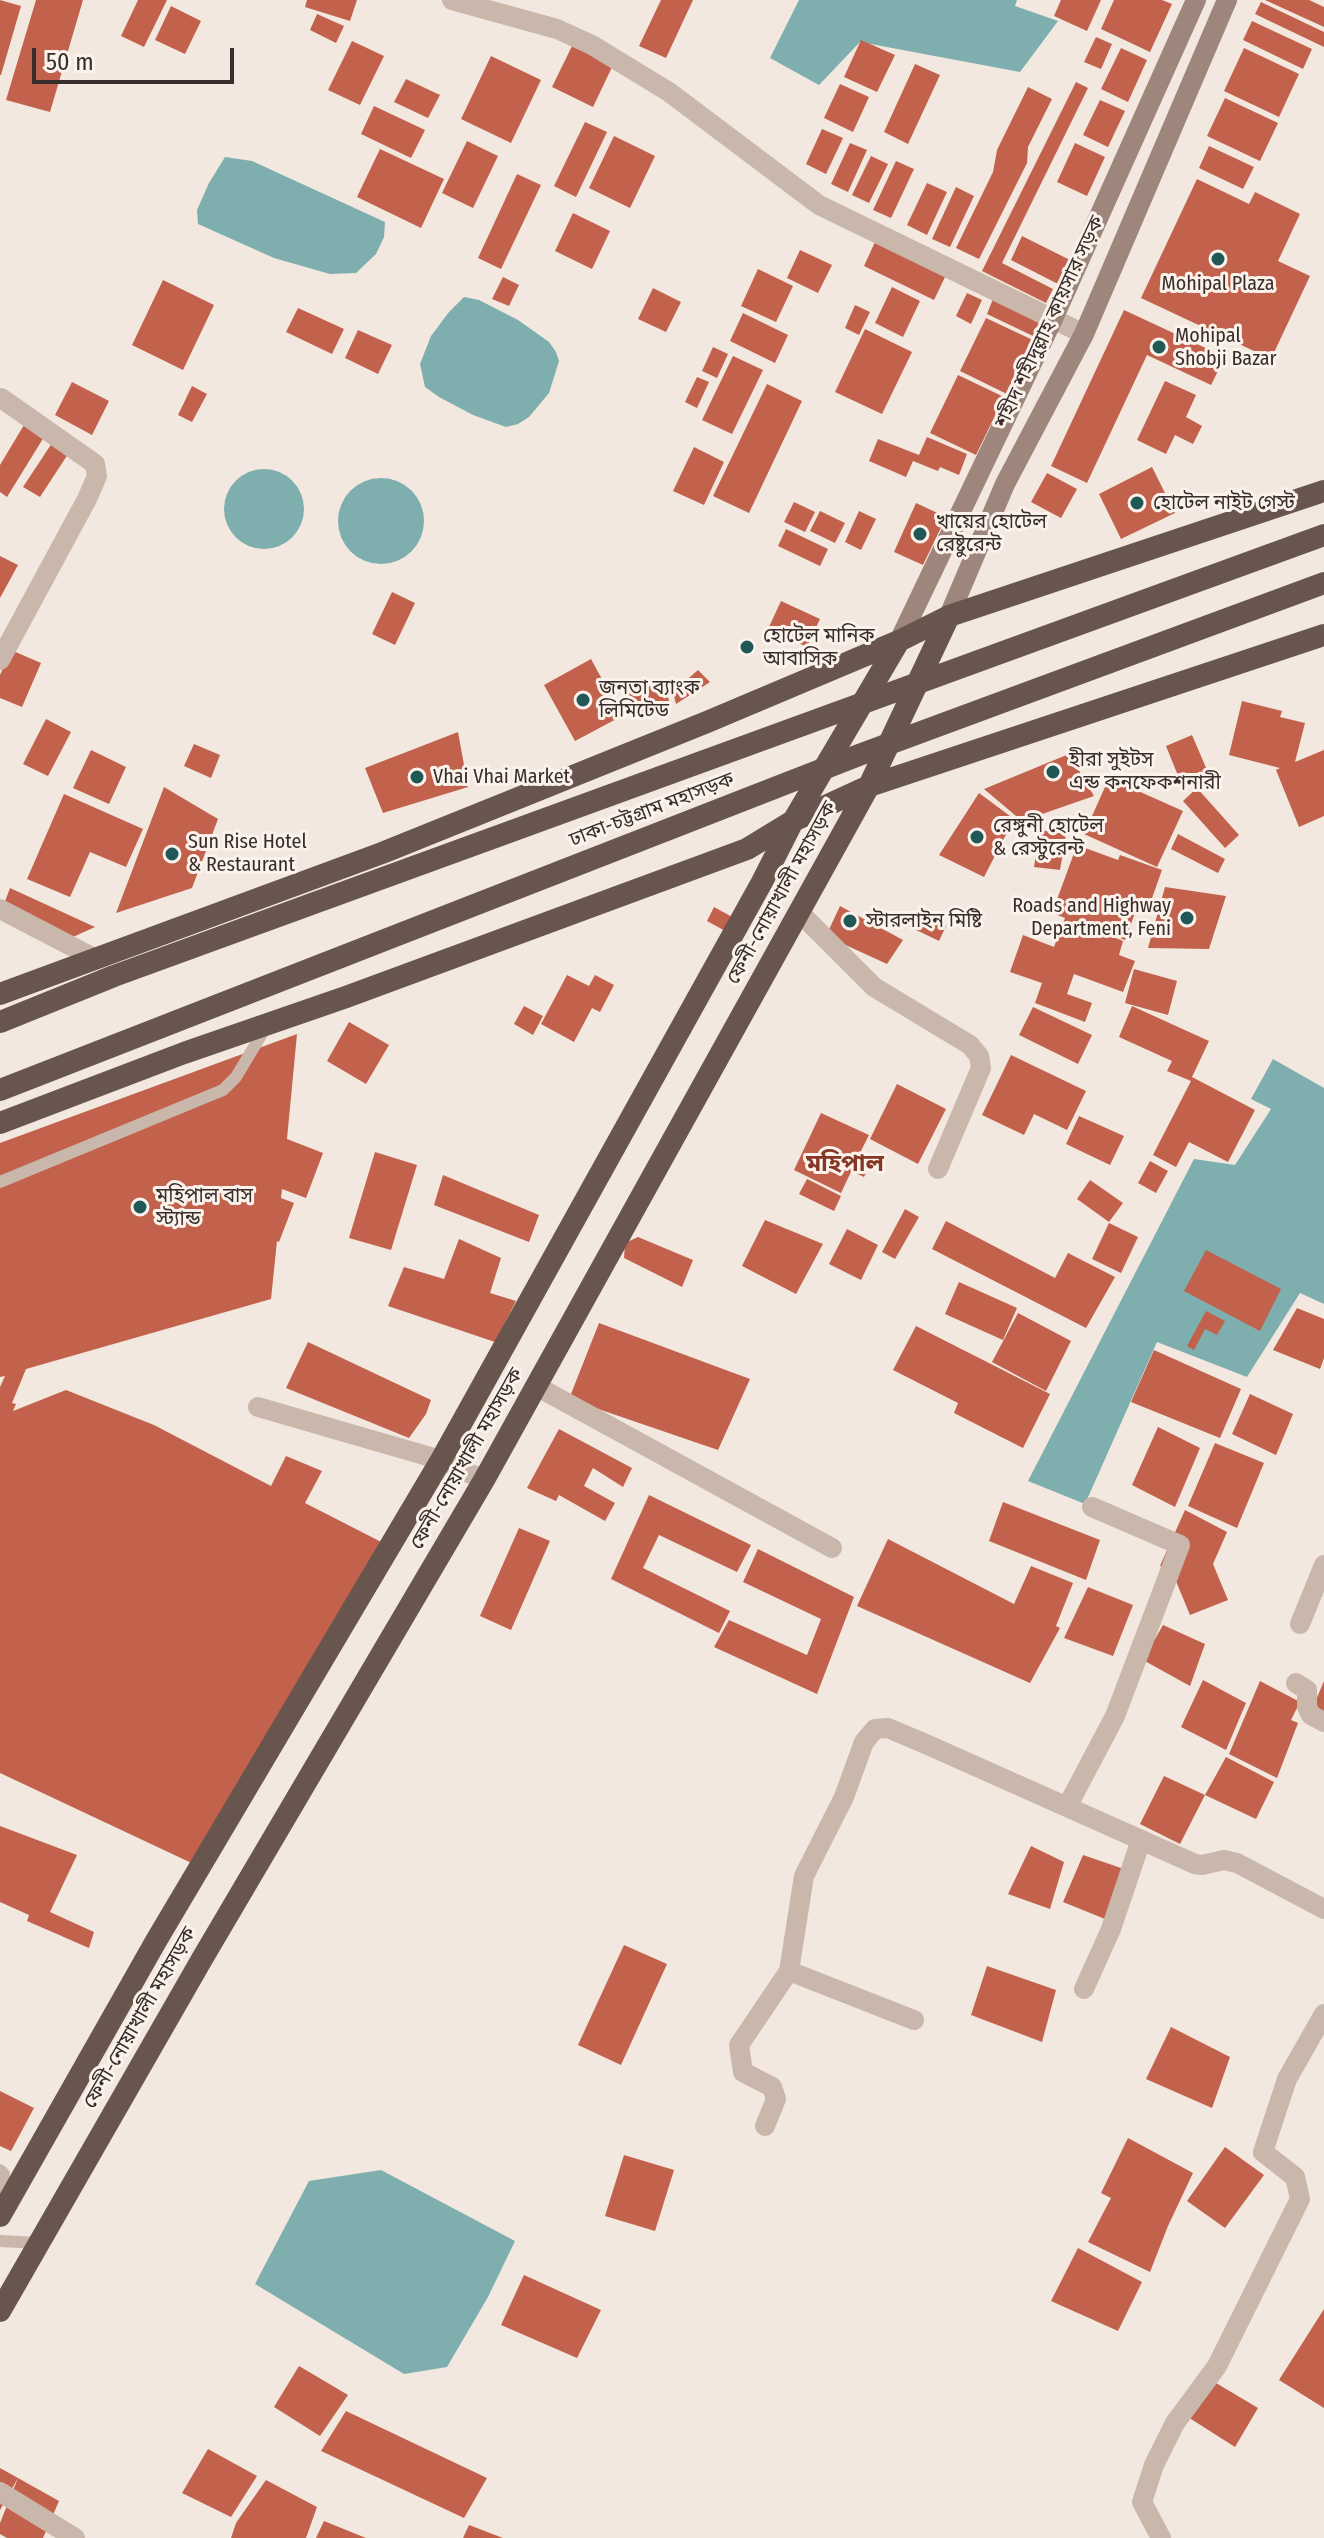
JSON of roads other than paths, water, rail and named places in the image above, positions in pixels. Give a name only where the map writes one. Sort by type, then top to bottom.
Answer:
[{"type":"highway","points":[[0,994],[382,853],[707,722],[899,641],[949,616],[1324,491]]},
{"type":"highway","name":"ঢাকা-চট্টগ্রাম মহাসড়ক","points":[[0,1022],[129,970],[1324,535]]},
{"type":"highway","name":"ঢাকা-চট্টগ্রাম মহাসড়ক","points":[[0,1090],[845,761],[1324,583]]},
{"type":"highway","name":"ফেনী-নোয়াখালী মহাসড়ক","points":[[0,2311],[202,1959],[484,1480],[869,786],[949,616]]},
{"type":"highway","points":[[0,1123],[747,849],[793,821],[869,786],[1324,635]]},
{"type":"highway","name":"ফেনী-নোয়াখালী মহাসড়ক","points":[[0,2216],[164,1928],[441,1460],[747,910],[793,821],[899,641]]},
{"type":"main road","name":"শহীদ শহীদুল্লাহ কায়সার সড়ক","points":[[899,641],[1053,319],[1196,0]]},
{"type":"main road","name":"শহীদ শহীদুল্লাহ কায়সার সড়ক","points":[[949,616],[1005,484],[1084,334],[1227,0]]},
{"type":"street","points":[[452,0],[557,29],[592,45],[669,92],[819,205],[1084,334]]},
{"type":"street","points":[[0,660],[8,627],[87,499],[97,476],[95,464],[1,398]]},
{"type":"street","points":[[0,909],[96,959]]},
{"type":"street","points":[[799,912],[874,987],[970,1045],[979,1056],[981,1068],[938,1169]]},
{"type":"street","points":[[536,1386],[832,1548]]},
{"type":"street","points":[[258,1407],[441,1460],[484,1480]]},
{"type":"street","points":[[1067,1807],[1115,1716],[1180,1545],[1092,1507]]},
{"type":"street","points":[[1300,1624],[1324,1565]]},
{"type":"street","points":[[1296,1683],[1307,1690],[1307,1707],[1311,1715],[1324,1722]]},
{"type":"street","points":[[765,2126],[776,2099],[772,2087],[743,2072],[739,2045],[789,1971],[804,1876],[844,1797],[864,1742],[875,1729],[888,1728],[1195,1864],[1224,1860],[1237,1863],[1324,1909]]},
{"type":"street","points":[[1084,1989],[1111,1929],[1141,1840]]},
{"type":"street","points":[[789,1971],[914,2020]]},
{"type":"street","points":[[1161,2538],[1142,2502],[1154,2465],[1175,2423],[1217,2366],[1300,2199],[1295,2177],[1263,2152],[1287,2079],[1324,2014]]},
{"type":"street","points":[[0,2492],[75,2538]]},
{"type":"lane","points":[[0,1182],[223,1090],[236,1077],[267,1024]]},
{"type":"lane","points":[[0,2170],[4,2179],[0,2189]]},
{"type":"lane","points":[[0,2241],[39,2243]]},
{"type":"water","points":[[799,0],[1017,0],[1015,6],[1058,21],[1020,72],[860,42],[819,85],[770,58]]},
{"type":"water","points":[[225,157],[252,161],[385,222],[384,237],[376,254],[356,273],[330,274],[274,258],[198,224],[197,210]]},
{"type":"water","points":[[464,297],[479,300],[518,320],[549,342],[556,352],[559,361],[549,393],[529,417],[518,424],[506,427],[473,415],[425,387],[420,364],[431,336]]},
{"type":"water","points":[[264,469],[279,472],[292,481],[301,494],[304,509],[301,524],[292,537],[279,546],[264,549],[249,546],[236,537],[227,524],[224,509],[227,494],[236,481],[249,472]]},
{"type":"water","points":[[381,478],[397,482],[411,491],[420,505],[424,521],[420,537],[411,551],[397,560],[381,564],[365,560],[351,551],[342,537],[338,521],[342,505],[351,491],[365,482]]},
{"type":"water","points":[[1273,1059],[1324,1088],[1324,1304],[1300,1293],[1247,1377],[1157,1342],[1085,1504],[1028,1481],[1194,1159],[1235,1165],[1271,1109],[1251,1099]]},
{"type":"water","points":[[381,2170],[515,2241],[488,2297],[447,2367],[404,2374],[255,2284],[309,2181]]},
{"type":"place","name":"Mohipal Plaza","points":[[1218,259]]},
{"type":"place","name":"Mohipal Shobji Bazar","points":[[1159,347]]},
{"type":"place","name":"হোটেল নাইট গেস্ট","points":[[1137,503]]},
{"type":"place","name":"খায়ের হোটেল রেষ্টুরেন্ট","points":[[920,534]]},
{"type":"place","name":"হোটেল মানিক আবাসিক","points":[[747,647]]},
{"type":"place","name":"জনতা ব্যাংক লিমিটেড","points":[[583,700]]},
{"type":"place","name":"হীরা সুইটস এন্ড কনফেকশনারী","points":[[1053,772]]},
{"type":"place","name":"Vhai Vhai Market","points":[[417,777]]},
{"type":"place","name":"রেঙ্গুনী হোটেল & রেস্টুরেন্ট","points":[[977,837]]},
{"type":"place","name":"Sun Rise Hotel & Restaurant","points":[[172,854]]},
{"type":"place","name":"Roads and Highway Department, Feni","points":[[1187,918]]},
{"type":"place","name":"স্টারলাইন মিষ্টি","points":[[850,921]]},
{"type":"place","name":"মহিপাল বাস স্ট্যান্ড","points":[[140,1207]]},
{"type":"district","name":"মহিপাল","points":[[845,1164]]}]
